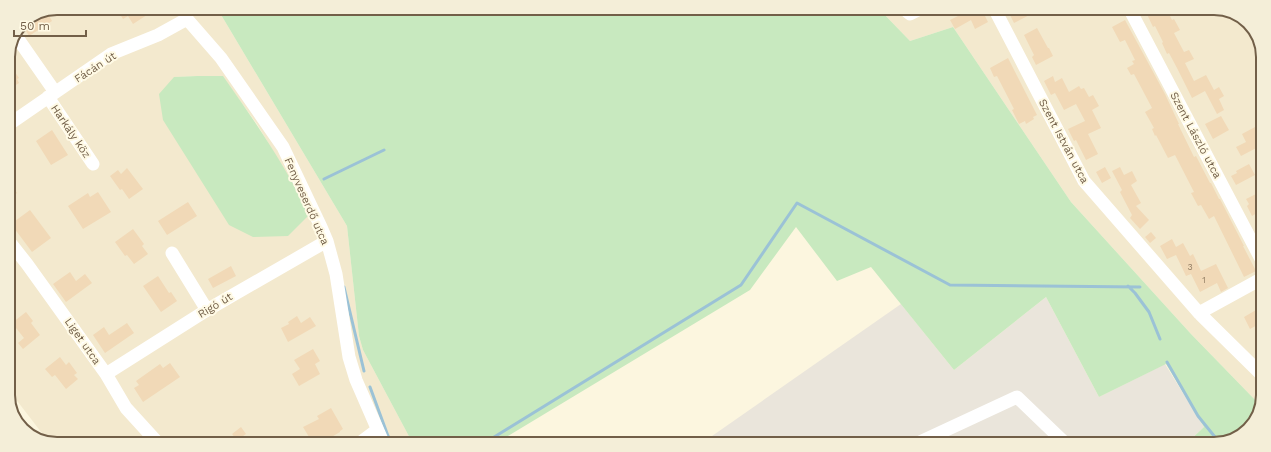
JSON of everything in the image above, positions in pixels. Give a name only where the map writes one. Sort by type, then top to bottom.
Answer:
[{"type":"street","name":"Fácán út","points":[[15,120],[111,54],[158,35],[184,15]]},
{"type":"street","name":"Fenyveserdő utca","points":[[186,15],[221,58],[283,147],[327,241],[336,274],[349,357],[356,380],[380,437]]},
{"type":"street","name":"Szent István utca","points":[[998,15],[1084,181],[1199,313],[1256,369]]},
{"type":"street","name":"Szent László utca","points":[[1133,15],[1256,248]]},
{"type":"street","name":"Harkály köz","points":[[19,40],[93,164]]},
{"type":"street","name":"Rigó út","points":[[106,374],[207,310],[327,241]]},
{"type":"street","name":"Liget utca","points":[[15,249],[106,374],[126,408],[152,437]]},
{"type":"street","points":[[172,253],[207,310]]},
{"type":"street","points":[[1199,313],[1256,282]]},
{"type":"street","points":[[931,437],[1017,397],[1059,437]]},
{"type":"street","points":[[368,437],[377,430]]},
{"type":"shaded area","points":[[221,15],[347,226],[359,336],[363,350],[409,437],[57,437],[43,435],[15,398],[15,57],[18,41],[27,27],[41,18],[49,16]],"holes":[[[222,76],[257,124],[301,198],[175,77]]]},
{"type":"shaded area","points":[[885,15],[1214,15],[1232,19],[1244,27],[1254,44],[1256,54],[1255,400],[1191,334],[1071,202],[953,27],[910,41]]},
{"type":"shaded area","points":[[1046,297],[1099,397],[1165,364],[1204,427],[1193,437],[711,437],[901,304],[954,370]]},
{"type":"green space","points":[[221,15],[885,15],[910,41],[953,27],[1071,202],[1191,334],[1255,400],[1255,403],[1252,413],[1244,425],[1232,433],[1214,437],[1193,437],[1204,427],[1166,364],[1099,397],[1046,297],[954,370],[871,267],[837,281],[796,227],[750,290],[506,437],[409,437],[363,350],[359,336],[347,226]]},
{"type":"green space","points":[[223,76],[258,126],[280,161],[309,215],[288,236],[253,237],[229,225],[163,120],[159,94],[174,77]]},
{"type":"building","points":[[120,15],[147,15],[133,24],[128,16],[123,19]]},
{"type":"building","points":[[960,15],[984,15],[988,22],[975,29],[971,20],[955,29],[950,20]]},
{"type":"building","points":[[1010,15],[1029,15],[1014,23]]},
{"type":"building","points":[[1147,15],[1170,15],[1172,20],[1174,19],[1180,30],[1174,33],[1184,52],[1189,50],[1194,59],[1185,63],[1194,81],[1206,75],[1214,90],[1219,87],[1224,96],[1219,99],[1224,110],[1217,114],[1205,91],[1192,98],[1169,53],[1167,54],[1155,26],[1153,27]]},
{"type":"building","points":[[49,16],[52,21],[29,36],[25,30],[27,27],[41,18]]},
{"type":"building","points":[[1125,20],[1165,94],[1194,157],[1196,156],[1220,199],[1256,271],[1244,277],[1214,216],[1209,219],[1201,205],[1198,206],[1191,193],[1194,192],[1175,155],[1168,158],[1156,135],[1155,136],[1152,129],[1154,128],[1145,112],[1152,108],[1134,74],[1131,75],[1127,68],[1134,64],[1132,61],[1135,60],[1125,40],[1120,42],[1112,27]]},
{"type":"building","points":[[1037,28],[1053,56],[1036,65],[1032,57],[1034,55],[1024,35]]},
{"type":"building","points":[[1008,58],[1037,115],[1026,124],[1025,121],[1019,124],[1012,110],[1014,109],[997,76],[994,77],[990,68]]},
{"type":"building","points":[[15,72],[19,78],[17,79],[19,83],[15,86]]},
{"type":"building","points":[[1053,76],[1055,82],[1062,78],[1069,92],[1079,86],[1081,89],[1084,88],[1089,97],[1093,95],[1099,106],[1092,110],[1101,128],[1088,134],[1098,154],[1086,160],[1076,140],[1074,141],[1068,129],[1085,121],[1076,104],[1064,110],[1055,93],[1051,95],[1044,81]]},
{"type":"building","points":[[1221,116],[1229,130],[1213,139],[1205,124]]},
{"type":"building","points":[[1255,127],[1256,129],[1256,148],[1241,156],[1236,147],[1246,142],[1242,134]]},
{"type":"building","points":[[52,130],[68,155],[51,165],[36,141]]},
{"type":"building","points":[[1249,164],[1255,175],[1236,185],[1231,176],[1237,173],[1236,171]]},
{"type":"building","points":[[1105,167],[1111,178],[1102,183],[1096,172]]},
{"type":"building","points":[[1120,167],[1124,175],[1132,171],[1137,181],[1131,185],[1141,203],[1136,206],[1149,220],[1140,229],[1130,218],[1132,215],[1120,192],[1122,190],[1112,171]]},
{"type":"building","points":[[127,168],[143,189],[129,199],[122,189],[120,190],[110,176],[118,170],[121,174]]},
{"type":"building","points":[[98,192],[111,212],[83,229],[68,206],[88,193],[90,197]]},
{"type":"building","points":[[1256,194],[1256,214],[1252,216],[1247,206],[1249,204],[1246,199]]},
{"type":"building","points":[[188,202],[197,216],[167,235],[158,221]]},
{"type":"building","points":[[30,210],[51,238],[32,252],[15,229],[15,221]]},
{"type":"building","points":[[133,229],[144,244],[142,246],[148,254],[134,264],[127,255],[125,256],[115,242]]},
{"type":"building","points":[[1151,232],[1156,238],[1150,243],[1145,237]]},
{"type":"building","points":[[1172,239],[1176,247],[1183,243],[1190,256],[1193,254],[1201,271],[1216,264],[1228,288],[1221,292],[1217,283],[1200,292],[1191,274],[1186,276],[1176,255],[1167,259],[1160,246]]},
{"type":"building","points":[[231,266],[236,276],[213,288],[208,279]]},
{"type":"building","points":[[70,272],[76,281],[85,274],[92,283],[66,302],[53,284]]},
{"type":"building","points":[[158,276],[169,293],[171,292],[177,301],[161,312],[143,286]]},
{"type":"building","points":[[1256,310],[1256,326],[1250,329],[1244,317]]},
{"type":"building","points":[[26,312],[33,321],[31,323],[40,335],[23,349],[18,343],[24,338],[15,327],[15,321]]},
{"type":"building","points":[[297,316],[301,323],[310,317],[316,326],[288,342],[281,328],[289,324],[288,322]]},
{"type":"building","points":[[127,323],[134,333],[105,353],[93,335],[104,327],[109,335]]},
{"type":"building","points":[[313,349],[320,361],[315,364],[320,374],[299,386],[292,374],[300,369],[294,360]]},
{"type":"building","points":[[60,357],[66,365],[69,362],[77,373],[74,375],[78,379],[66,389],[55,375],[52,377],[45,369]]},
{"type":"building","points":[[170,363],[180,377],[143,402],[134,388],[139,385],[136,381],[160,364],[163,368]]},
{"type":"building","points":[[331,408],[343,429],[332,437],[309,437],[303,427],[319,419],[317,416]]},
{"type":"building","points":[[241,427],[246,434],[242,437],[234,437],[232,434]]},
{"type":"waterway","points":[[324,179],[384,150]]},
{"type":"waterway","points":[[494,437],[741,285],[797,203],[950,285],[1140,287]]},
{"type":"waterway","points":[[1128,286],[1149,312],[1160,339]]},
{"type":"waterway","points":[[344,287],[364,371]]},
{"type":"waterway","points":[[1167,362],[1198,416],[1215,437]]},
{"type":"waterway","points":[[370,387],[389,437]]}]
